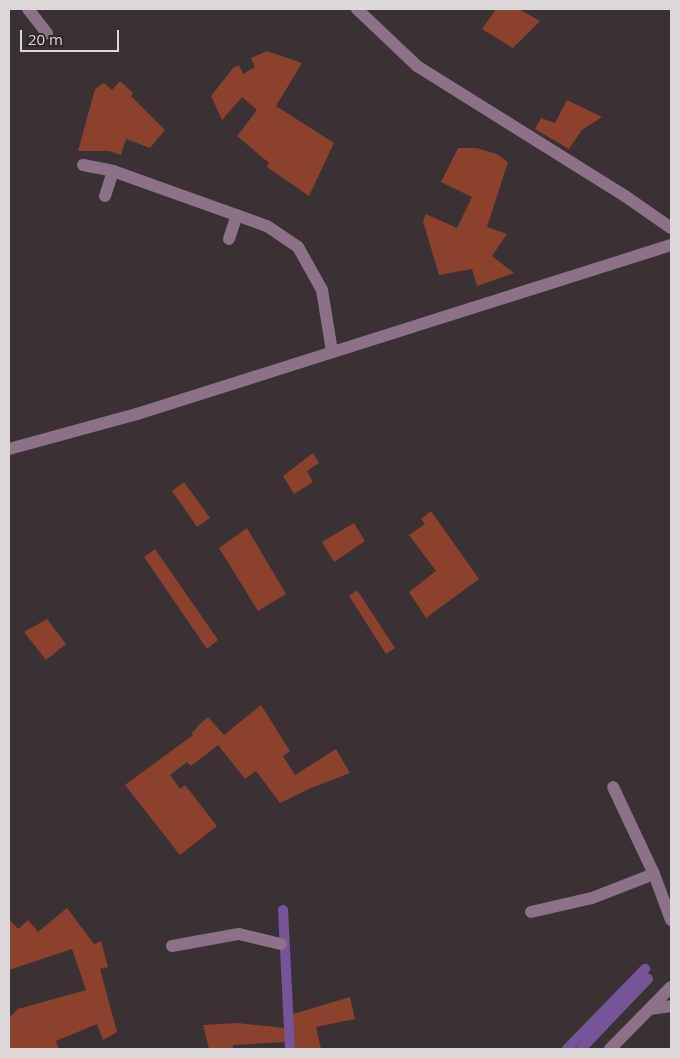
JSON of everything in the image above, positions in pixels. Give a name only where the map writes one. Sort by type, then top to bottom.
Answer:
[{"type":"street","points":[[28,9],[47,33]]},
{"type":"street","points":[[357,9],[417,66],[625,196],[671,228]]},
{"type":"street","points":[[83,165],[114,171],[267,226],[298,247],[322,290],[332,351]]},
{"type":"street","points":[[105,196],[114,171]]},
{"type":"street","points":[[229,239],[237,215]]},
{"type":"street","points":[[9,449],[137,414],[671,245]]},
{"type":"street","points":[[613,787],[654,874],[671,920]]},
{"type":"street","points":[[531,912],[592,898],[654,874]]},
{"type":"street","points":[[172,946],[239,934],[281,944]]},
{"type":"street","points":[[610,1049],[671,987]]},
{"type":"street","points":[[650,1009],[671,1006]]},
{"type":"shaded area","points":[[496,9],[519,9],[540,21],[513,48],[482,29]]},
{"type":"shaded area","points":[[267,51],[302,63],[276,106],[334,143],[309,196],[267,167],[269,163],[237,136],[257,110],[242,97],[222,120],[211,96],[233,68],[239,65],[243,74],[255,67],[251,58]]},
{"type":"shaded area","points":[[120,81],[133,93],[131,96],[165,130],[150,148],[126,139],[121,155],[109,151],[78,151],[95,89],[104,83],[112,90]]},
{"type":"shaded area","points":[[567,100],[602,117],[582,130],[569,149],[535,129],[541,118],[555,123]]},
{"type":"shaded area","points":[[458,148],[476,148],[497,154],[508,162],[487,227],[507,234],[492,256],[514,273],[477,286],[472,269],[439,275],[423,221],[426,214],[457,228],[472,197],[441,182]]},
{"type":"shaded area","points":[[313,453],[319,463],[307,471],[313,482],[294,494],[283,476]]},
{"type":"shaded area","points":[[184,482],[210,518],[197,527],[172,491]]},
{"type":"shaded area","points":[[431,511],[479,579],[426,618],[409,592],[436,571],[409,535],[425,524],[421,519]]},
{"type":"shaded area","points":[[354,523],[365,541],[334,562],[322,542]]},
{"type":"shaded area","points":[[247,528],[286,594],[258,611],[219,548]]},
{"type":"shaded area","points":[[155,549],[218,640],[207,649],[144,557]]},
{"type":"shaded area","points":[[357,590],[395,648],[386,654],[349,596]]},
{"type":"shaded area","points":[[47,619],[66,644],[46,660],[24,632]]},
{"type":"shaded area","points":[[261,705],[290,751],[283,756],[295,775],[336,749],[350,773],[311,788],[280,803],[256,771],[245,779],[218,745],[191,766],[187,762],[170,775],[180,789],[185,785],[217,826],[180,855],[125,785],[193,735],[192,733],[208,717],[224,735]]},
{"type":"shaded area","points":[[67,908],[94,944],[101,941],[108,967],[100,969],[117,1032],[103,1040],[97,1024],[56,1041],[59,1049],[9,1049],[9,1018],[18,1009],[86,990],[72,949],[9,970],[9,919],[18,929],[28,920],[38,932]]},
{"type":"shaded area","points":[[350,997],[355,1019],[316,1027],[321,1049],[295,1049],[293,1014]]},
{"type":"shaded area","points":[[238,1023],[286,1028],[287,1042],[233,1045],[233,1049],[209,1049],[203,1025]]},
{"type":"waterway","points":[[283,910],[290,1049]]},
{"type":"waterway","points":[[567,1049],[645,969]]},
{"type":"waterway","points":[[581,1049],[648,979]]}]
